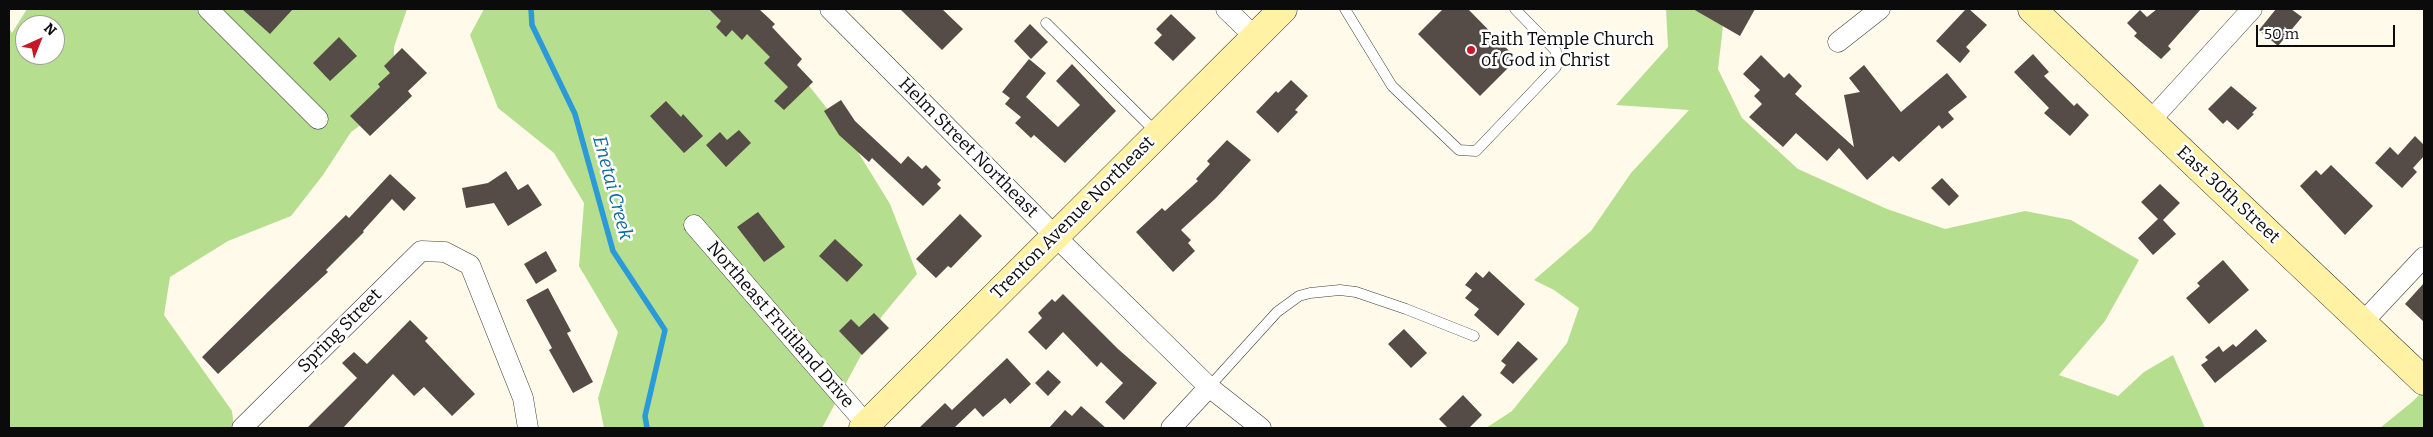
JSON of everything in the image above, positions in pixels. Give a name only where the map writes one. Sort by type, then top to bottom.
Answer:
[{"type":"main road","name":"Trenton Avenue Northeast","points":[[865,427],[1283,9]]},
{"type":"main road","name":"East 30th Street","points":[[2032,9],[2424,380]]},
{"type":"street","points":[[208,9],[318,119]]},
{"type":"street","name":"Helm Street Northeast","points":[[830,9],[1055,236],[1209,387],[1261,428]]},
{"type":"street","points":[[1226,9],[1255,37]]},
{"type":"street","points":[[1838,42],[1880,9]]},
{"type":"street","points":[[2150,121],[2252,9]]},
{"type":"street","name":"Northeast Fruitland Drive","points":[[694,225],[865,427]]},
{"type":"street","name":"Spring Street","points":[[242,428],[421,251],[445,252],[470,264],[523,398],[528,428]]},
{"type":"street","points":[[2363,322],[2424,257]]},
{"type":"street","points":[[1171,428],[1209,387]]},
{"type":"lane","points":[[1345,9],[1392,86],[1459,150],[1476,152],[1556,67],[1556,51],[1515,9]]},
{"type":"lane","points":[[1046,23],[1157,134]]},
{"type":"lane","points":[[1209,387],[1277,312],[1299,296],[1310,293],[1340,290],[1356,292],[1406,309],[1474,336]]},
{"type":"green space","points":[[27,9],[407,9],[394,47],[394,101],[351,132],[323,175],[291,216],[228,241],[170,277],[164,315],[232,411],[234,428],[9,428],[9,28],[12,33],[15,28],[15,65],[65,65],[65,15],[23,15]]},
{"type":"green space","points":[[484,9],[746,9],[767,33],[845,131],[890,204],[917,274],[882,316],[822,428],[604,428],[598,398],[618,332],[579,266],[584,203],[554,153],[498,108],[470,35]]},
{"type":"green space","points":[[1666,9],[1725,9],[1718,69],[1742,118],[1798,169],[1887,209],[1945,229],[2025,211],[2071,220],[2139,260],[2105,321],[2059,375],[2118,396],[2144,372],[2173,355],[2205,428],[1486,428],[1512,411],[1567,343],[1579,308],[1554,290],[1534,280],[1591,231],[1631,173],[1689,110],[1616,105],[1668,47]]},
{"type":"green space","points":[[2424,390],[2424,428],[2380,428],[2412,402]]},
{"type":"building","points":[[242,9],[293,9],[270,34]]},
{"type":"building","points":[[709,9],[759,9],[775,24],[772,27],[802,59],[797,65],[813,82],[784,110],[774,101],[788,87],[764,63],[770,57],[747,34],[742,40],[732,30],[726,37],[716,27],[721,21]]},
{"type":"building","points":[[900,9],[942,9],[963,29],[942,50]]},
{"type":"building","name":"Faith Temple Church of God in Christ","points":[[1443,9],[1468,9],[1517,59],[1480,96],[1418,34]]},
{"type":"building","points":[[1693,9],[1755,9],[1740,36]]},
{"type":"building","points":[[1966,9],[1969,9],[1987,25],[1966,47],[1970,51],[1960,63],[1936,41]]},
{"type":"building","points":[[2157,9],[2201,9],[2168,46],[2171,49],[2161,59],[2134,36],[2137,33],[2127,23],[2140,10],[2147,17]]},
{"type":"building","points":[[2276,9],[2291,9],[2302,17],[2278,46],[2259,30]]},
{"type":"building","points":[[1171,14],[1196,38],[1173,61],[1154,43],[1162,35],[1156,29]]},
{"type":"building","points":[[1030,24],[1048,42],[1031,59],[1014,41]]},
{"type":"building","points":[[339,37],[357,56],[330,81],[313,63]]},
{"type":"building","points":[[402,48],[427,73],[408,91],[412,96],[370,136],[350,116],[380,87],[378,84],[390,73],[384,66]]},
{"type":"building","points":[[2033,54],[2049,72],[2044,76],[2074,106],[2077,103],[2089,115],[2070,136],[2044,113],[2049,108],[2014,72]]},
{"type":"building","points":[[1761,55],[1784,78],[1789,73],[1802,86],[1795,94],[1854,147],[1844,95],[1860,92],[1849,78],[1864,65],[1901,112],[1947,73],[1967,97],[1948,112],[1954,119],[1942,129],[1939,125],[1899,162],[1893,156],[1867,180],[1839,148],[1827,161],[1796,133],[1783,147],[1749,117],[1762,104],[1754,96],[1760,90],[1743,74]]},
{"type":"building","points":[[1029,59],[1046,73],[1026,97],[1058,127],[1080,105],[1056,81],[1072,64],[1116,111],[1065,163],[1034,135],[1031,138],[1015,123],[1021,117],[1005,104],[1010,98],[1002,92]]},
{"type":"building","points":[[1291,80],[1308,96],[1295,110],[1298,112],[1278,133],[1256,112],[1276,91],[1278,93]]},
{"type":"building","points":[[2231,86],[2257,108],[2252,113],[2254,114],[2238,130],[2227,120],[2223,124],[2208,109]]},
{"type":"building","points":[[841,100],[855,121],[901,164],[908,156],[922,169],[926,165],[941,180],[937,184],[941,188],[923,206],[872,158],[869,162],[839,135],[824,111]]},
{"type":"building","points":[[666,101],[681,117],[683,114],[703,136],[684,153],[650,116]]},
{"type":"building","points":[[739,130],[751,143],[726,167],[706,145],[720,132],[727,140]]},
{"type":"building","points":[[2415,136],[2424,145],[2424,156],[2413,168],[2417,172],[2402,188],[2375,163],[2390,147],[2398,155]]},
{"type":"building","points":[[1227,140],[1251,160],[1216,198],[1181,230],[1191,240],[1188,243],[1195,251],[1173,272],[1136,232],[1162,208],[1165,211],[1198,181],[1196,179],[1210,164],[1207,161]]},
{"type":"building","points":[[2331,165],[2373,206],[2345,235],[2300,186],[2316,170],[2321,175]]},
{"type":"building","points":[[506,171],[518,190],[528,184],[542,205],[508,226],[494,203],[466,208],[462,188],[488,183]]},
{"type":"building","points":[[390,174],[416,198],[404,211],[392,199],[364,232],[326,270],[328,272],[218,374],[202,357],[346,215],[349,218]]},
{"type":"building","points":[[1942,178],[1959,196],[1949,206],[1931,188]]},
{"type":"building","points":[[2160,184],[2180,203],[2163,220],[2176,234],[2153,255],[2138,238],[2158,219],[2141,202]]},
{"type":"building","points":[[758,212],[785,247],[764,262],[737,227]]},
{"type":"building","points":[[960,214],[982,236],[951,268],[948,266],[936,278],[916,259]]},
{"type":"building","points":[[835,239],[863,265],[847,282],[819,256]]},
{"type":"building","points":[[546,251],[557,271],[536,284],[524,264]]},
{"type":"building","points":[[2223,260],[2249,290],[2209,324],[2186,298],[2200,286],[2197,283]]},
{"type":"building","points":[[1489,271],[1525,304],[1498,336],[1474,315],[1479,309],[1465,298],[1472,290],[1465,285],[1476,272],[1483,278]]},
{"type":"building","points":[[2424,283],[2424,322],[2405,304]]},
{"type":"building","points":[[548,288],[571,331],[567,333],[593,382],[573,393],[549,350],[552,348],[526,300]]},
{"type":"building","points":[[1063,294],[1118,349],[1157,383],[1124,420],[1105,402],[1123,383],[1101,362],[1097,367],[1063,332],[1046,350],[1028,332],[1042,318],[1038,313],[1052,299],[1055,302]]},
{"type":"building","points":[[874,313],[889,328],[862,355],[839,331],[851,319],[859,327]]},
{"type":"building","points":[[410,320],[428,338],[425,341],[475,394],[452,416],[424,387],[414,396],[393,374],[343,428],[307,428],[357,378],[342,363],[354,352],[367,364]]},
{"type":"building","points":[[1404,329],[1427,353],[1411,368],[1388,344]]},
{"type":"building","points":[[2256,329],[2267,341],[2215,383],[2201,365],[2208,360],[2205,357],[2219,346],[2223,352],[2233,344],[2236,347]]},
{"type":"building","points":[[1518,341],[1538,359],[1513,384],[1500,373],[1506,365],[1501,361]]},
{"type":"building","points":[[1007,358],[1031,384],[1010,404],[1005,398],[983,417],[975,408],[954,428],[919,428],[945,403],[952,410]]},
{"type":"building","points":[[1048,370],[1061,382],[1048,396],[1035,383]]},
{"type":"building","points":[[1463,395],[1482,415],[1469,428],[1448,428],[1439,419]]},
{"type":"building","points":[[1081,406],[1106,428],[1049,428],[1065,410],[1072,416]]},
{"type":"waterway","name":"Enetai Creek","points":[[531,9],[532,25],[575,114],[613,251],[665,330],[645,416],[647,428]]},
{"type":"place","name":"Faith Temple Church of God in Christ","points":[[1471,50]]}]
